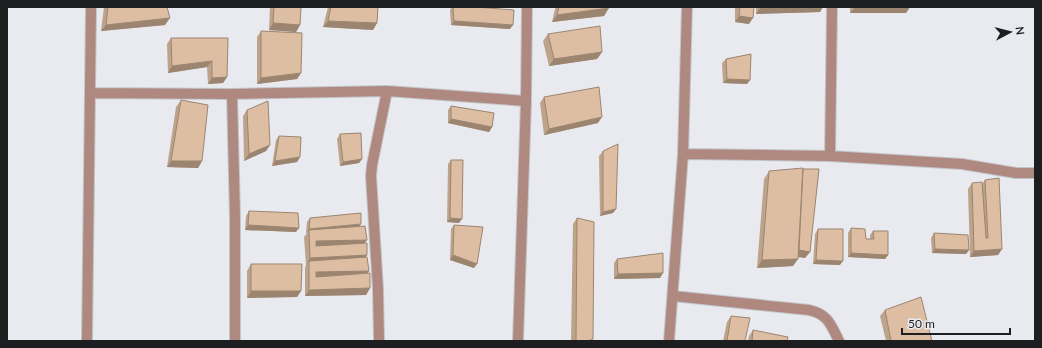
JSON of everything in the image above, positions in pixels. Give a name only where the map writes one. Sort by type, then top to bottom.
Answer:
[{"type":"street","points":[[87,341],[91,7]]},
{"type":"street","points":[[518,341],[526,101],[527,7]]},
{"type":"street","points":[[669,341],[682,154],[688,7]]},
{"type":"street","points":[[830,156],[832,7]]},
{"type":"street","points":[[90,93],[232,94],[387,91],[526,101]]},
{"type":"street","points":[[379,341],[378,289],[371,176],[387,91]]},
{"type":"street","points":[[232,94],[235,217],[235,341]]},
{"type":"street","points":[[682,154],[830,156],[962,164],[1016,173],[1035,173]]},
{"type":"street","points":[[673,296],[818,312],[825,316],[831,324],[839,341]]},
{"type":"building","points":[[108,7],[167,7],[170,18],[106,25]]},
{"type":"building","points":[[274,7],[301,7],[300,25],[273,23]]},
{"type":"building","points":[[331,7],[378,7],[377,23],[328,21]]},
{"type":"building","points":[[453,7],[514,10],[513,25],[454,21]]},
{"type":"building","points":[[559,7],[609,7],[609,8],[557,15]]},
{"type":"building","points":[[740,7],[754,7],[753,18],[739,16]]},
{"type":"building","points":[[600,26],[602,52],[554,59],[548,34]]},
{"type":"building","points":[[261,31],[302,33],[301,73],[261,78]]},
{"type":"building","points":[[171,38],[228,38],[227,77],[212,78],[212,61],[172,66]]},
{"type":"building","points":[[751,54],[750,80],[727,79],[726,59]]},
{"type":"building","points":[[599,87],[602,117],[549,129],[544,97]]},
{"type":"building","points":[[181,100],[208,105],[202,161],[171,161]]},
{"type":"building","points":[[268,101],[270,145],[249,154],[247,110]]},
{"type":"building","points":[[451,106],[494,113],[492,127],[451,119]]},
{"type":"building","points":[[361,133],[362,159],[343,162],[340,134]]},
{"type":"building","points":[[279,136],[301,137],[300,157],[275,161]]},
{"type":"building","points":[[618,144],[616,209],[603,212],[603,151]]},
{"type":"building","points":[[451,160],[463,160],[462,219],[450,218]]},
{"type":"building","points":[[803,168],[798,259],[762,260],[769,171]]},
{"type":"building","points":[[803,169],[819,169],[810,252],[799,250]]},
{"type":"building","points":[[999,178],[1002,249],[974,251],[972,183],[982,182],[986,238],[988,238],[985,180]]},
{"type":"building","points":[[249,211],[298,213],[299,228],[248,225]]},
{"type":"building","points":[[361,213],[361,224],[309,229],[310,218]]},
{"type":"building","points":[[577,218],[594,222],[593,339],[588,341],[576,341]]},
{"type":"building","points":[[454,225],[483,227],[477,264],[453,255]]},
{"type":"building","points":[[365,226],[367,240],[316,241],[316,246],[367,243],[367,255],[310,258],[309,230]]},
{"type":"building","points":[[851,228],[865,229],[866,239],[874,239],[873,231],[888,231],[888,255],[851,253]]},
{"type":"building","points":[[818,229],[843,229],[843,261],[816,260]]},
{"type":"building","points":[[934,233],[968,235],[969,250],[935,249]]},
{"type":"building","points":[[663,253],[663,273],[618,274],[617,259]]},
{"type":"building","points":[[367,257],[369,271],[316,272],[316,277],[370,273],[370,288],[309,290],[309,261]]},
{"type":"building","points":[[251,264],[302,264],[301,291],[251,291]]},
{"type":"building","points":[[921,297],[932,341],[891,341],[885,310]]},
{"type":"building","points":[[731,316],[750,318],[745,341],[727,341]]},
{"type":"building","points":[[753,330],[788,337],[787,341],[752,341]]}]
